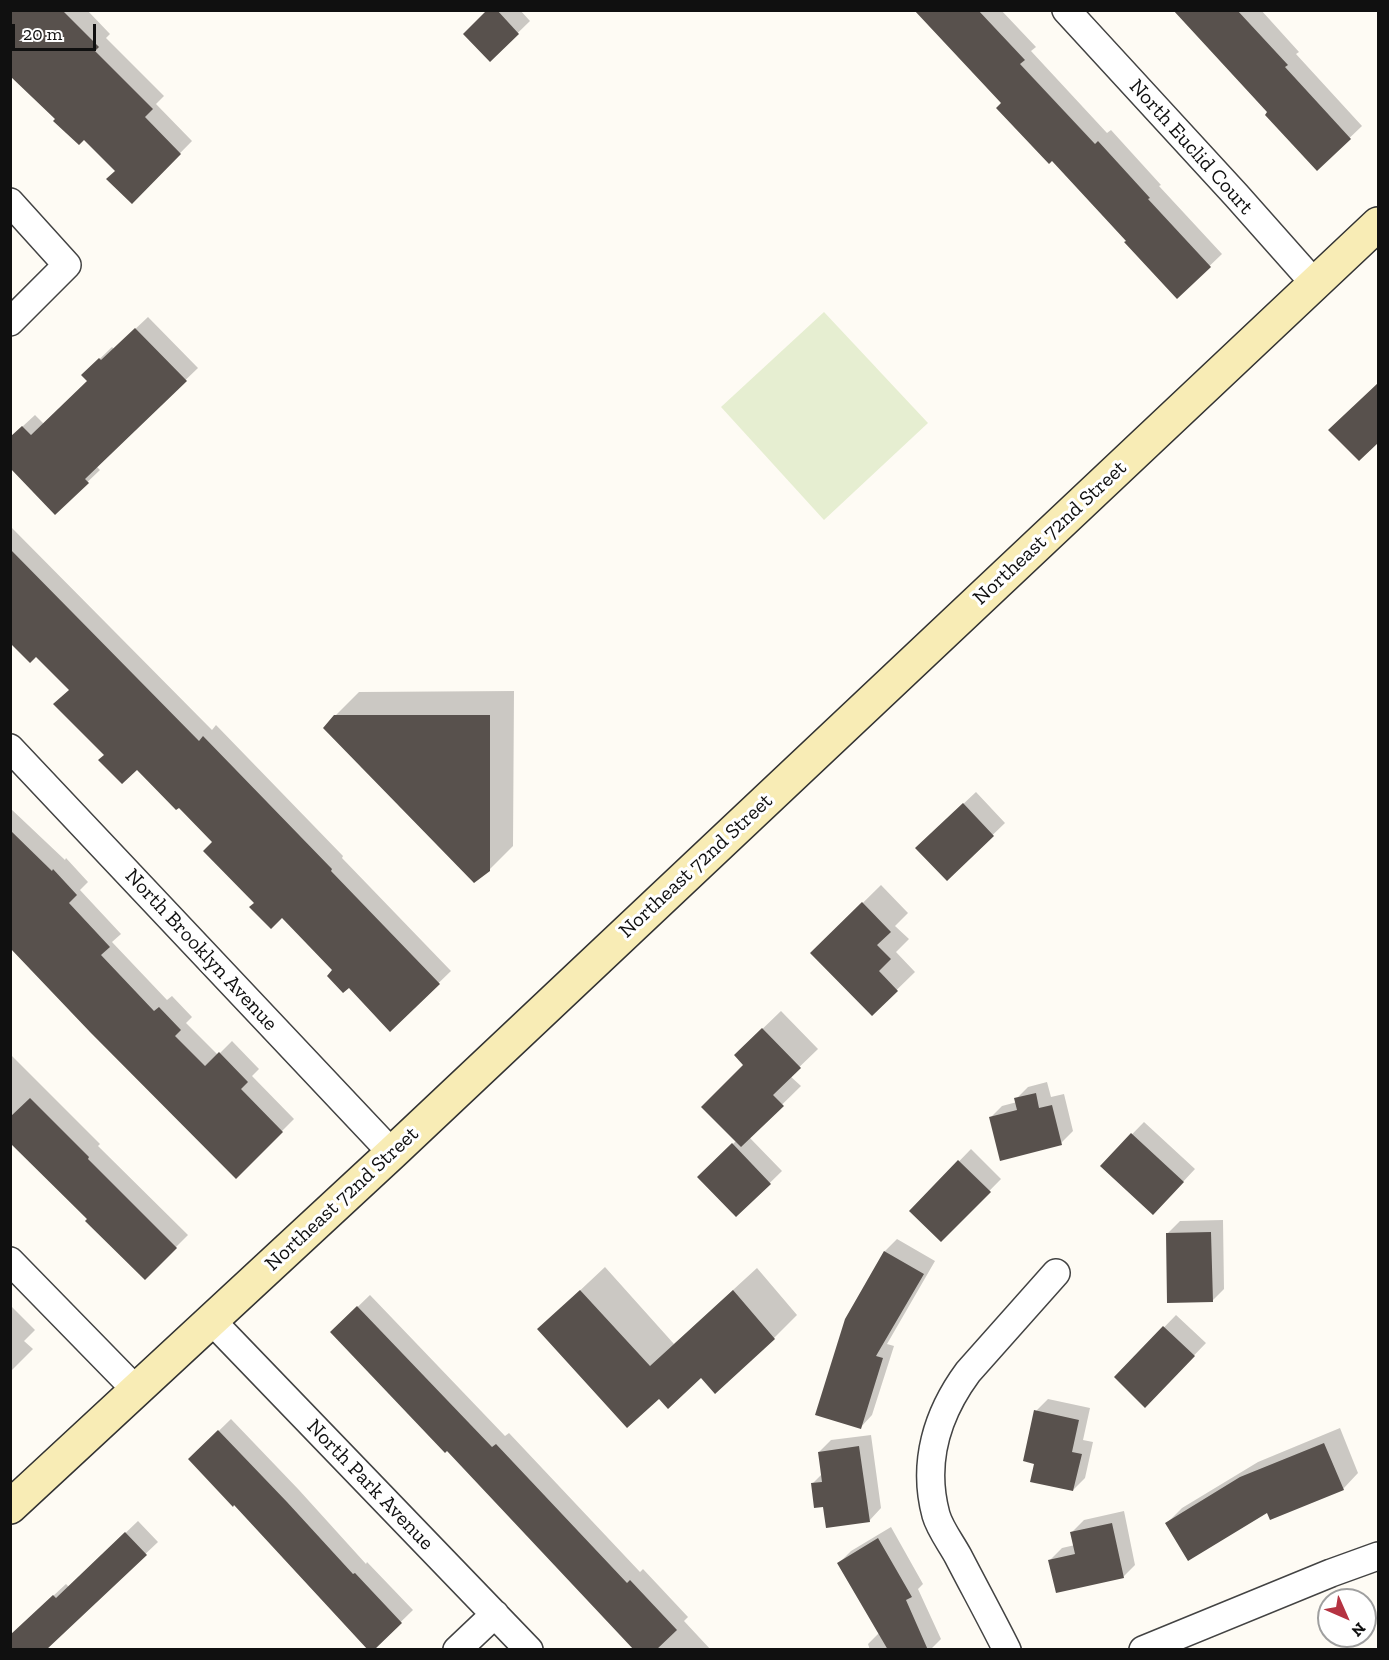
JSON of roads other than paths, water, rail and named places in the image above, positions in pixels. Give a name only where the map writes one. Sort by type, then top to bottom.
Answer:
[{"type":"main road","name":"Northeast 72nd Street","points":[[10,1507],[392,1153],[1378,224]]},
{"type":"street","name":"North Euclid Court","points":[[1066,10],[1315,284]]},
{"type":"street","points":[[10,202],[67,265],[10,322]]},
{"type":"street","name":"North Brooklyn Avenue","points":[[10,748],[392,1153]]},
{"type":"street","points":[[10,1261],[136,1390]]},
{"type":"street","points":[[1007,1650],[937,1516],[931,1479],[934,1441],[940,1422],[968,1372],[1056,1273]]},
{"type":"street","name":"North Park Avenue","points":[[211,1320],[529,1650]]},
{"type":"street","points":[[1143,1650],[1378,1556]]},
{"type":"street","points":[[456,1650],[495,1614]]}]
